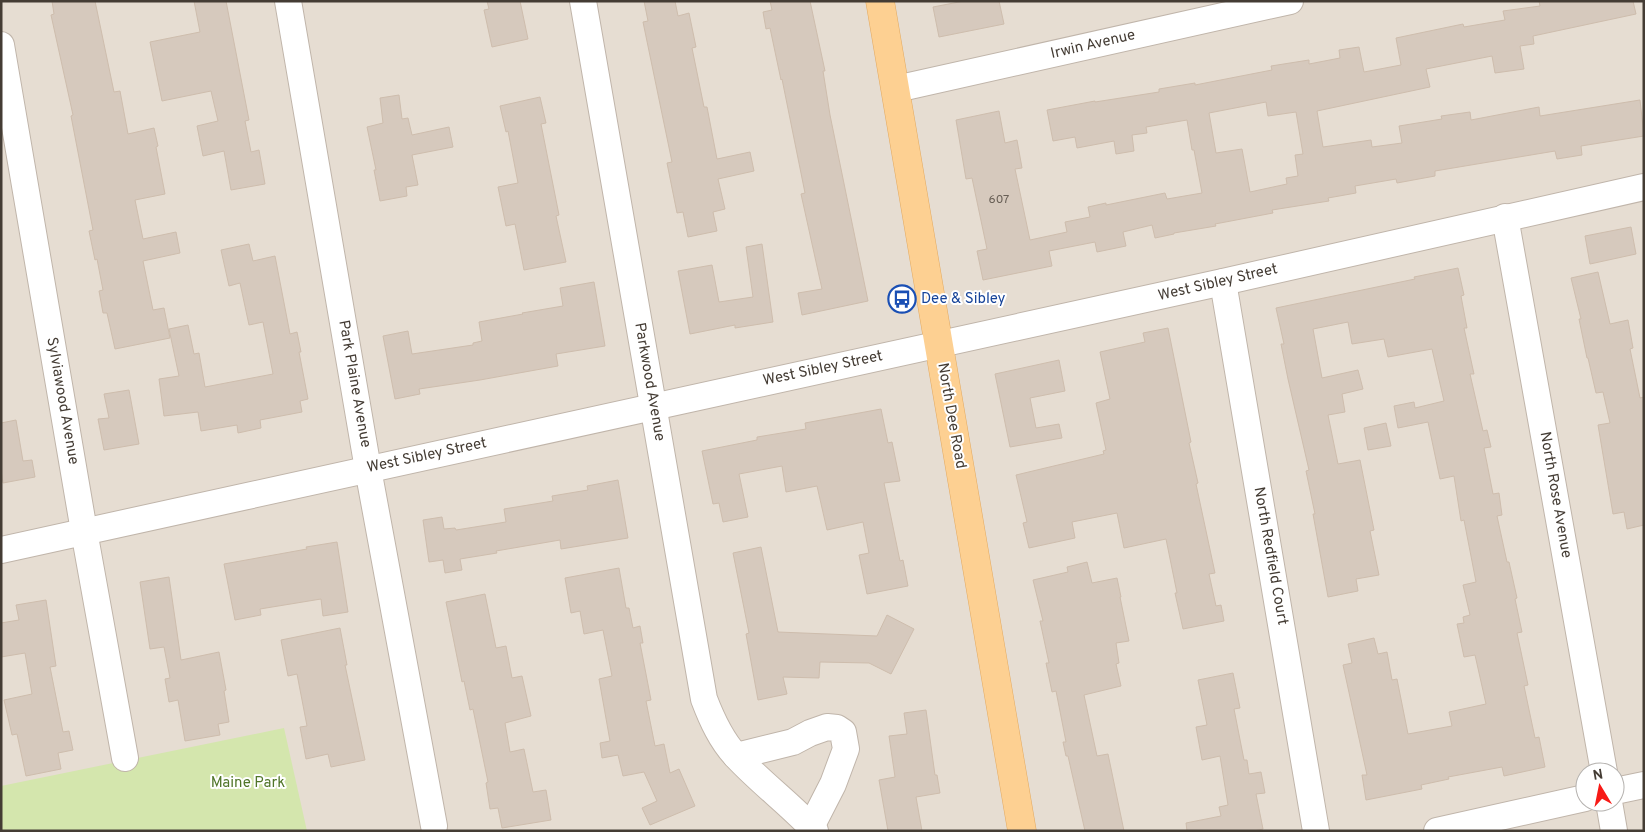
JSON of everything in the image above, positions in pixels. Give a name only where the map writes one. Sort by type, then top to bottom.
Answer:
[{"type":"main road","name":"North Dee Road","points":[[880,1],[1022,831]]},
{"type":"street","name":"Park Plaine Avenue","points":[[288,1],[368,469],[436,829]]},
{"type":"street","name":"Parkwood Avenue","points":[[583,1],[704,699],[711,718],[736,756],[813,829],[846,749],[843,732],[837,728],[827,728],[810,733],[793,742],[736,756]]},
{"type":"street","name":"Irwin Avenue","points":[[896,89],[1290,1]]},
{"type":"street","name":"Sylviawood Avenue","points":[[1,45],[125,758]]},
{"type":"street","name":"West Sibley Street","points":[[1,550],[1223,282],[1644,186]]},
{"type":"street","name":"North Rose Avenue","points":[[1505,217],[1602,762]]},
{"type":"street","name":"North Redfield Court","points":[[1223,282],[1316,831]]},
{"type":"street","points":[[1625,789],[1644,785]]},
{"type":"street","points":[[1437,831],[1575,800]]},
{"type":"street","points":[[1611,812],[1614,831]]},
{"type":"shaded area","points":[[1,1],[1644,1],[1644,831],[1,831]]},
{"type":"green space","name":"Maine Park","points":[[284,728],[307,831],[1,831],[1,786]]},
{"type":"building","points":[[52,1],[95,1],[114,92],[120,91],[128,134],[154,128],[165,194],[135,200],[143,239],[176,232],[180,253],[143,261],[153,310],[164,308],[170,338],[115,349],[107,313],[103,313],[99,291],[103,290],[89,231],[93,230],[71,116],[73,115],[51,15],[54,14]]},
{"type":"building","points":[[194,1],[226,1],[249,120],[245,121],[251,152],[259,150],[265,184],[231,190],[224,151],[203,156],[197,126],[218,121],[211,91],[162,101],[150,42],[200,32]]},
{"type":"building","points":[[487,1],[520,1],[528,39],[492,47],[484,10],[489,9]]},
{"type":"building","points":[[644,1],[675,1],[678,16],[689,13],[696,47],[692,48],[704,107],[707,107],[717,159],[750,152],[754,171],[718,179],[725,209],[713,212],[717,231],[688,237],[683,212],[677,213],[667,163],[672,162],[643,22],[648,21]]},
{"type":"building","points":[[770,1],[810,1],[825,71],[823,71],[830,115],[868,301],[802,315],[798,293],[822,289],[801,194],[805,193],[782,79],[770,28],[766,29],[763,12],[772,10]]},
{"type":"building","points":[[964,1],[999,1],[1004,24],[939,37],[933,7]]},
{"type":"building","points":[[1539,1],[1633,1],[1636,14],[1533,36],[1534,44],[1520,46],[1524,69],[1495,73],[1492,56],[1426,69],[1430,87],[1317,111],[1323,147],[1371,140],[1372,147],[1402,143],[1399,126],[1442,119],[1441,116],[1470,112],[1471,120],[1539,107],[1540,116],[1640,100],[1644,136],[1581,146],[1582,155],[1557,159],[1555,151],[1435,171],[1435,176],[1397,183],[1396,179],[1355,186],[1356,193],[1328,198],[1329,201],[1272,210],[1273,213],[1155,238],[1152,225],[1123,232],[1126,246],[1097,252],[1095,242],[1049,251],[1052,266],[983,280],[977,251],[987,249],[972,178],[966,179],[956,120],[999,111],[1005,143],[1017,140],[1022,168],[1015,169],[1030,240],[1067,232],[1065,222],[1090,217],[1088,207],[1165,193],[1167,199],[1202,193],[1187,120],[1146,127],[1147,133],[1132,135],[1134,151],[1116,154],[1114,141],[1077,148],[1075,137],[1053,141],[1047,110],[1159,92],[1159,89],[1195,83],[1195,85],[1272,70],[1271,66],[1309,60],[1309,64],[1340,58],[1339,50],[1359,47],[1364,72],[1401,65],[1396,38],[1463,24],[1464,27],[1505,20],[1503,11],[1540,6]],"holes":[[[1266,102],[1268,116],[1296,112],[1303,154],[1295,155],[1298,176],[1286,178],[1287,184],[1250,192],[1242,149],[1216,153],[1209,113]]]},
{"type":"building","points":[[399,95],[402,119],[408,118],[412,135],[449,127],[453,147],[412,155],[418,185],[406,187],[407,196],[380,201],[367,127],[383,123],[380,98]]},
{"type":"building","points":[[540,97],[546,123],[541,124],[559,215],[556,216],[566,262],[524,270],[515,224],[506,226],[498,187],[518,183],[508,131],[506,132],[500,106]]},
{"type":"building","points":[[1631,227],[1636,254],[1590,264],[1585,236]]},
{"type":"building","points":[[249,244],[253,261],[275,256],[290,334],[297,332],[308,399],[300,401],[302,412],[260,420],[261,428],[238,433],[237,425],[201,431],[198,412],[164,416],[159,379],[179,376],[169,329],[188,325],[194,354],[199,353],[205,387],[273,374],[263,322],[249,325],[240,283],[229,286],[221,250]]},
{"type":"building","points":[[762,244],[773,322],[735,328],[735,325],[690,334],[678,271],[712,265],[719,302],[753,297],[746,247]]},
{"type":"building","points":[[1458,268],[1464,295],[1461,296],[1467,328],[1464,328],[1474,374],[1470,374],[1483,431],[1487,430],[1491,447],[1484,448],[1493,494],[1499,493],[1502,515],[1497,516],[1517,598],[1515,599],[1522,632],[1517,633],[1528,685],[1524,686],[1535,738],[1539,737],[1545,767],[1504,776],[1502,767],[1448,777],[1449,779],[1421,785],[1422,789],[1366,800],[1362,775],[1367,775],[1343,665],[1352,663],[1348,644],[1374,638],[1378,654],[1387,652],[1392,680],[1397,679],[1408,734],[1452,726],[1449,712],[1486,704],[1475,655],[1464,657],[1457,624],[1464,623],[1463,617],[1470,615],[1463,585],[1476,582],[1464,520],[1461,521],[1454,476],[1440,479],[1428,422],[1398,428],[1394,406],[1414,402],[1415,408],[1444,401],[1432,349],[1388,357],[1384,339],[1352,344],[1348,322],[1313,329],[1322,378],[1358,370],[1363,389],[1342,394],[1345,412],[1328,415],[1338,464],[1360,460],[1374,530],[1370,531],[1379,575],[1356,579],[1358,591],[1328,597],[1306,471],[1309,470],[1288,379],[1281,344],[1284,344],[1276,308],[1415,279],[1414,277]]},
{"type":"building","points":[[1598,272],[1610,324],[1628,320],[1633,348],[1630,349],[1640,398],[1644,397],[1644,525],[1627,529],[1624,512],[1613,514],[1598,425],[1610,423],[1603,392],[1596,393],[1571,278]]},
{"type":"building","points":[[594,282],[605,346],[556,354],[558,366],[419,389],[420,394],[395,399],[383,336],[408,331],[412,354],[473,345],[473,343],[482,341],[479,322],[563,306],[560,288]]},
{"type":"building","points":[[1168,328],[1191,442],[1189,443],[1198,483],[1196,484],[1215,573],[1209,574],[1216,606],[1221,605],[1224,621],[1183,629],[1166,539],[1124,548],[1117,513],[1072,522],[1075,538],[1029,548],[1023,523],[1027,522],[1016,475],[1104,454],[1103,451],[1106,450],[1096,403],[1110,399],[1100,352],[1145,342],[1143,333]]},
{"type":"building","points":[[1059,360],[1065,391],[1030,398],[1036,428],[1059,424],[1062,438],[1010,447],[995,374]]},
{"type":"building","points":[[129,390],[139,444],[104,450],[98,419],[109,418],[104,394]]},
{"type":"building","points":[[881,409],[888,443],[892,442],[900,481],[884,483],[900,561],[903,560],[908,586],[867,594],[859,555],[869,553],[863,522],[827,530],[817,486],[786,492],[782,466],[739,474],[748,517],[723,522],[719,503],[713,504],[702,451],[757,440],[757,437],[806,429],[805,423]]},
{"type":"building","points":[[16,420],[23,461],[32,460],[35,477],[3,483],[1,470],[1,423]]},
{"type":"building","points":[[1386,423],[1391,446],[1368,450],[1364,428]]},
{"type":"building","points":[[618,480],[628,538],[561,549],[560,540],[496,551],[497,553],[460,559],[462,570],[445,573],[443,560],[429,562],[423,520],[442,517],[444,529],[455,528],[456,530],[506,522],[504,509],[553,501],[552,496],[588,490],[587,486]]},
{"type":"building","points":[[337,542],[348,612],[323,616],[321,599],[260,609],[261,615],[235,620],[224,564]]},
{"type":"building","points":[[761,547],[778,632],[877,636],[887,615],[914,629],[891,674],[869,663],[820,662],[819,678],[783,677],[787,694],[758,700],[746,634],[749,633],[733,553]]},
{"type":"building","points":[[1087,562],[1092,583],[1117,578],[1129,641],[1116,643],[1119,663],[1116,664],[1121,686],[1084,695],[1097,756],[1108,754],[1124,831],[1085,831],[1063,742],[1066,742],[1056,691],[1052,692],[1046,663],[1049,663],[1040,621],[1043,621],[1033,580],[1068,572],[1067,567]]},
{"type":"building","points":[[619,568],[626,608],[629,608],[633,628],[640,626],[643,643],[640,643],[651,700],[646,701],[655,746],[664,744],[670,773],[679,769],[695,806],[650,825],[642,808],[657,801],[644,772],[623,776],[618,755],[602,758],[600,743],[610,741],[599,679],[612,676],[603,630],[584,634],[580,611],[571,613],[565,578]]},
{"type":"building","points":[[169,577],[181,660],[219,652],[226,690],[224,691],[229,722],[218,724],[220,735],[185,741],[178,700],[169,702],[165,679],[170,678],[164,647],[150,649],[140,582]]},
{"type":"building","points":[[485,594],[496,648],[506,646],[512,678],[522,676],[531,716],[505,723],[510,752],[524,749],[533,792],[546,790],[551,820],[502,828],[498,808],[490,809],[486,783],[488,782],[473,709],[470,710],[464,681],[462,682],[446,602]]},
{"type":"building","points":[[46,600],[56,666],[50,667],[63,732],[69,731],[73,750],[58,753],[61,769],[26,776],[17,734],[12,735],[4,700],[32,694],[25,653],[1,657],[1,623],[19,620],[16,605]]},
{"type":"building","points":[[340,628],[347,665],[345,665],[365,760],[331,767],[328,754],[306,759],[300,727],[307,726],[297,674],[288,676],[281,640]]},
{"type":"building","points":[[1233,673],[1240,708],[1234,709],[1244,760],[1247,760],[1249,774],[1261,772],[1265,793],[1256,794],[1263,829],[1254,831],[1187,831],[1186,823],[1221,816],[1219,807],[1228,805],[1220,756],[1202,760],[1196,727],[1207,725],[1198,680]]},
{"type":"building","points":[[926,710],[935,775],[937,775],[940,793],[916,797],[922,831],[888,831],[879,780],[895,777],[889,736],[907,734],[904,713]]},
{"type":"place","name":"Dee & Sibley","points":[[902,299]]}]
